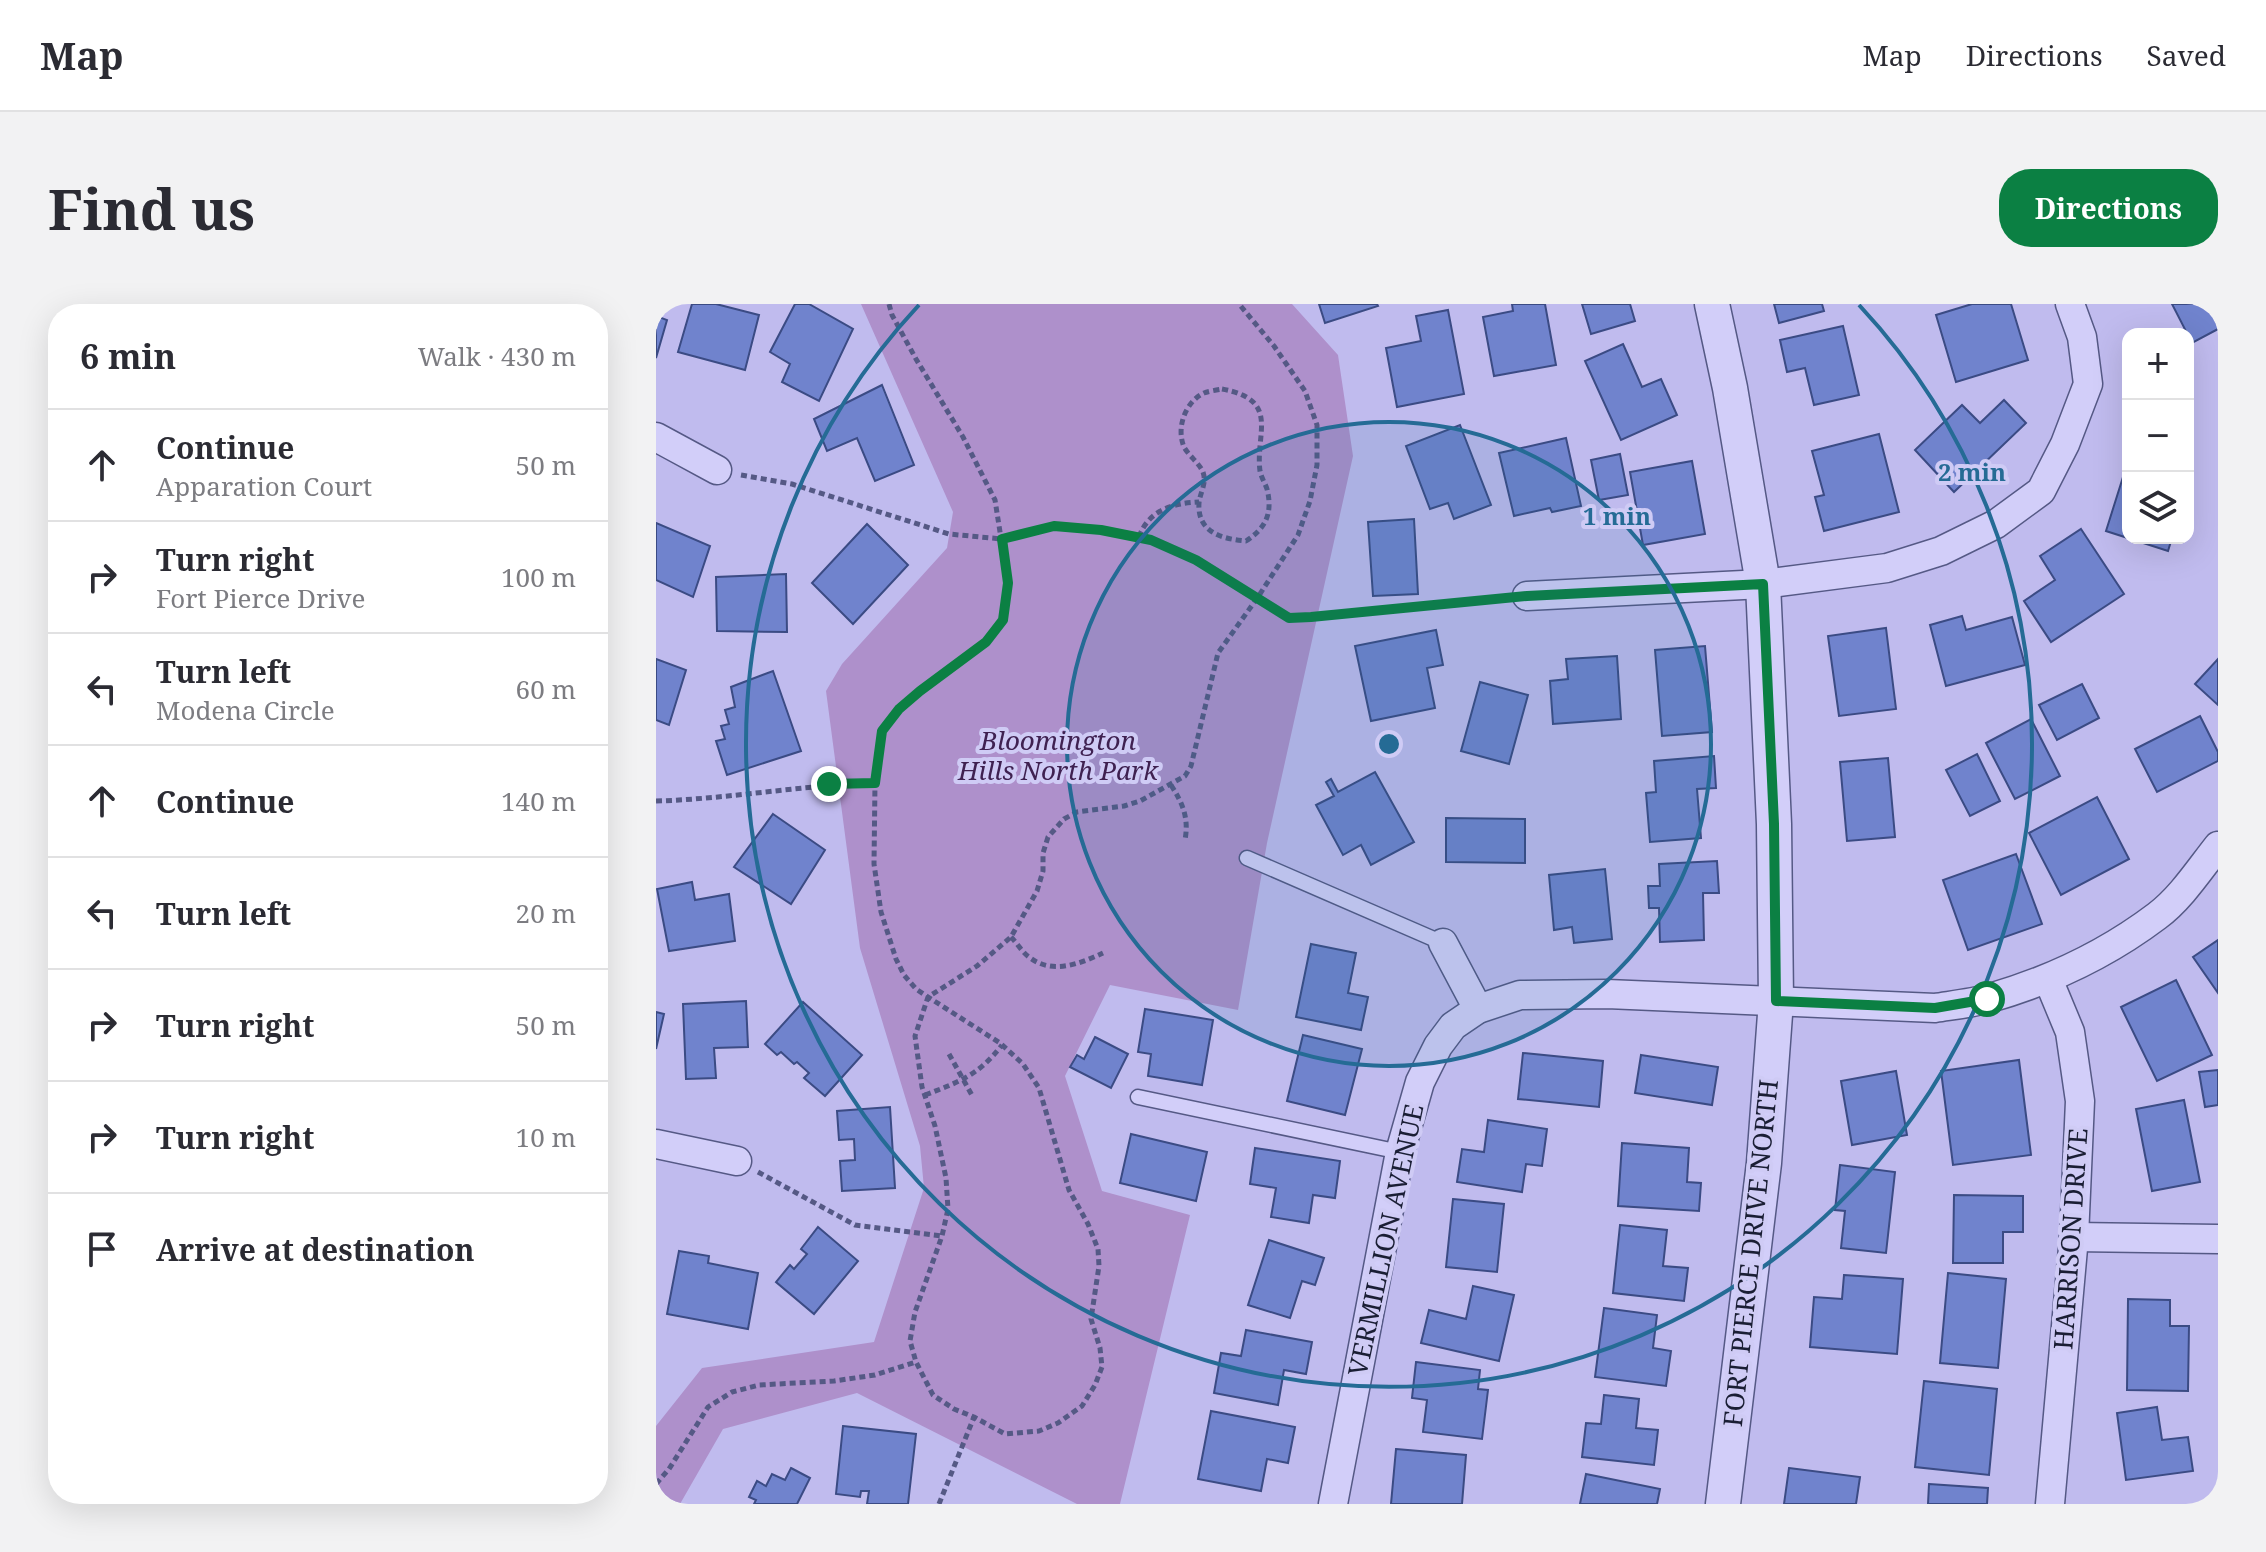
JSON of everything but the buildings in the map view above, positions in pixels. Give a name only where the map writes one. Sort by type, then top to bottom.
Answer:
[{"type":"street","name":"FORT PIERCE DRIVE NORTH","points":[[1712,304],[1730,388],[1763,584],[1774,824],[1776,1001],[1764,1163],[1723,1504]]},
{"type":"street","points":[[1527,596],[1763,584],[1887,568],[1941,551],[1996,524],[2041,491],[2065,444],[2088,384],[2082,337],[2070,304]]},
{"type":"street","points":[[656,437],[717,470]]},
{"type":"street","name":"VERMILLION AVENUE","points":[[1333,1504],[1400,1152],[1420,1082],[1438,1046],[1453,1026],[1478,1009],[1520,995],[1607,994],[1935,1008],[1987,999],[2048,979],[2157,916],[2177,898],[2218,846]]},
{"type":"street","points":[[1443,943],[1478,1009]]},
{"type":"street","name":"HARRISON DRIVE","points":[[2048,979],[2070,1032],[2080,1101],[2074,1237],[2050,1504]]},
{"type":"street","points":[[656,1144],[737,1161]]},
{"type":"street","points":[[2074,1237],[2218,1239]]},
{"type":"lane","points":[[1247,858],[1443,943]]},
{"type":"lane","points":[[1138,1097],[1400,1152]]},
{"type":"path","points":[[889,304],[892,315],[963,437],[995,500],[1008,583],[1003,620],[986,642],[920,691],[899,709],[882,731],[875,783],[874,864],[881,912],[896,959],[916,989],[928,997],[1002,1045],[1023,1064],[1039,1088],[1069,1190],[1098,1249],[1099,1266],[1091,1319],[1102,1367],[1095,1385],[1082,1406],[1058,1423],[1039,1431],[1005,1434],[933,1395],[916,1362],[910,1341],[915,1312],[942,1236],[948,1209],[946,1178],[925,1095],[915,1036],[928,997],[977,966],[1011,937],[1037,891],[1048,837],[1064,819],[1077,812],[1140,801],[1185,776],[1191,766],[1218,653],[1298,535],[1310,501],[1317,465],[1317,425],[1305,391],[1274,346],[1239,304]]},
{"type":"path","points":[[1222,389],[1239,392],[1255,405],[1263,422],[1260,473],[1267,488],[1269,511],[1260,532],[1246,541],[1226,539],[1211,532],[1202,521],[1199,502],[1203,471],[1184,447],[1181,428],[1185,412],[1194,400],[1205,393],[1222,389]]},
{"type":"path","points":[[717,470],[792,484],[949,534],[1002,539],[1054,526],[1101,530],[1151,540],[1196,560],[1289,618],[1527,596]]},
{"type":"path","points":[[1139,537],[1143,526],[1167,507],[1199,502]]},
{"type":"path","points":[[656,801],[695,800],[829,784],[875,783]]},
{"type":"path","points":[[1171,785],[1182,802],[1188,823],[1185,840]]},
{"type":"path","points":[[1011,937],[1029,957],[1052,967],[1079,965],[1103,953]]},
{"type":"path","points":[[925,1095],[963,1080],[990,1061],[1002,1045]]},
{"type":"path","points":[[949,1054],[973,1097]]},
{"type":"path","points":[[737,1161],[855,1225],[942,1236]]},
{"type":"path","points":[[656,1484],[708,1407],[732,1392],[759,1385],[834,1381],[875,1375],[916,1362]]},
{"type":"path","points":[[939,1504],[974,1417]]},
{"type":"green space","name":"Bloomington Hills North Park","points":[[861,304],[1292,304],[1338,355],[1353,456],[1267,843],[1238,1010],[1110,985],[1065,1076],[1102,1191],[1190,1215],[1120,1504],[1077,1504],[857,1393],[723,1429],[680,1504],[656,1504],[656,1426],[702,1368],[874,1342],[924,1188],[920,1146],[860,948],[826,691],[842,664],[947,548],[953,512]]},
{"type":"route","points":[[829,784],[875,783],[882,731],[899,709],[986,642],[1003,620],[1008,583],[1002,539],[1054,526],[1101,530],[1151,540],[1196,560],[1289,618],[1527,596],[1763,584],[1774,824],[1776,1001],[1935,1008],[1987,999]]}]
